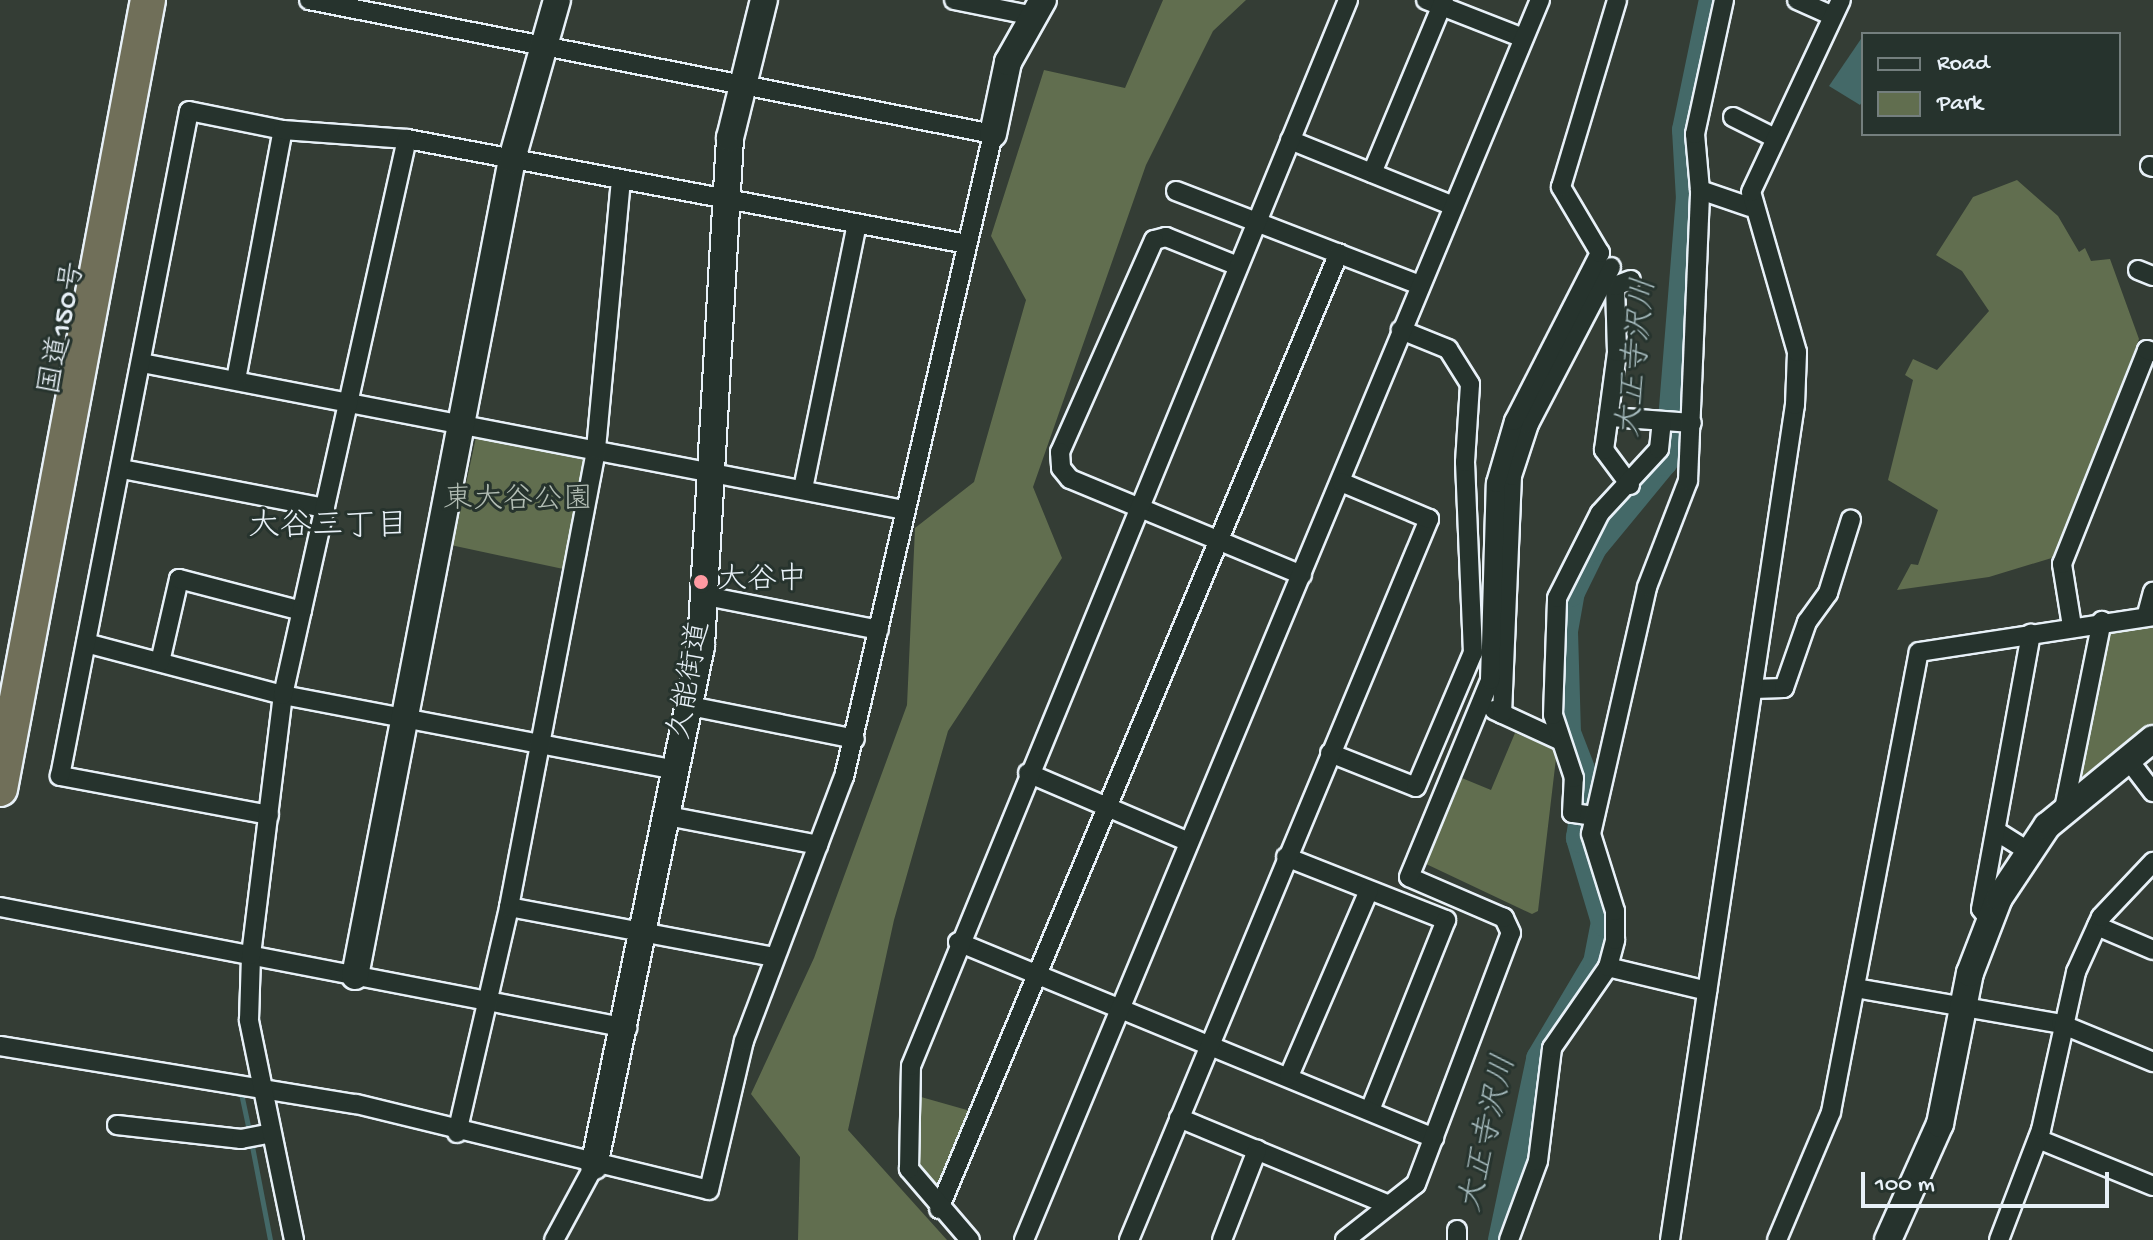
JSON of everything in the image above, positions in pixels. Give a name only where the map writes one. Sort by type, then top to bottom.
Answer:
[{"type":"highway","name":"国道150号","points":[[0,658],[129,0]]},
{"type":"highway","name":"国道150号","points":[[0,789],[26,625],[148,0]]},
{"type":"street","points":[[309,0],[539,42],[993,134]]},
{"type":"street","points":[[355,976],[512,159],[539,42],[557,0]]},
{"type":"street","name":"久能街道","points":[[594,1166],[627,1028],[690,706],[706,596],[727,199],[739,83],[764,0]]},
{"type":"street","points":[[0,1046],[261,1085],[594,1166],[709,1190],[744,1041],[855,739],[904,510],[1008,62],[1039,8],[954,0]]},
{"type":"street","points":[[970,1240],[939,1209],[909,1169],[905,1103],[958,942],[1348,0]]},
{"type":"street","points":[[1024,1240],[1341,482],[1451,205],[1540,0]]},
{"type":"street","points":[[1345,1240],[1416,1184],[1511,933],[1504,918],[1409,877],[1490,680],[1496,483],[1514,421],[1600,253],[1561,187],[1617,0]]},
{"type":"street","points":[[1509,1240],[1538,1161],[1552,1048],[1608,967],[1615,911],[1591,834],[1587,805],[1559,740],[1557,598],[1600,513],[1630,485],[1677,423],[1687,386],[1700,190],[1695,134],[1724,0]]},
{"type":"street","points":[[1670,1240],[1753,689],[1797,352],[1750,207],[1775,138],[1837,8],[1797,0]]},
{"type":"street","points":[[1372,173],[1437,2],[1523,38]]},
{"type":"street","points":[[269,815],[60,776],[122,469],[189,111],[283,130],[407,139],[967,244]]},
{"type":"street","points":[[1733,117],[1775,138]]},
{"type":"street","points":[[236,380],[283,130]]},
{"type":"street","points":[[294,1240],[249,1020],[251,955],[283,695],[407,139]]},
{"type":"street","points":[[1290,140],[1451,205]]},
{"type":"street","points":[[457,1133],[509,907],[596,449],[621,180]]},
{"type":"street","points":[[1700,190],[1750,207]]},
{"type":"street","points":[[1176,191],[1258,220],[1419,285]]},
{"type":"street","points":[[803,489],[857,224]]},
{"type":"street","points":[[1238,266],[1166,237],[1154,240],[1060,452],[1070,479],[1302,575]]},
{"type":"street","points":[[939,1209],[1339,253]]},
{"type":"street","points":[[1502,714],[1512,476],[1529,424],[1611,267]]},
{"type":"street","points":[[1630,485],[1604,450],[1611,417],[1615,286],[1631,280]]},
{"type":"street","points":[[1330,753],[1416,787],[1473,653],[1465,449],[1470,384],[1448,349],[1401,330]]},
{"type":"street","points":[[2072,626],[2062,564],[2147,350],[2153,352]]},
{"type":"street","points":[[142,363],[904,510]]},
{"type":"street","points":[[1611,417],[1677,423]]},
{"type":"street","points":[[1587,805],[1647,587],[1688,481],[1677,423]]},
{"type":"street","points":[[122,469],[325,508]]},
{"type":"street","points":[[1129,1240],[1429,519],[1341,482]]},
{"type":"street","points":[[1753,689],[1784,688],[1807,622],[1828,593],[1851,519]]},
{"type":"street","points":[[160,662],[179,579],[302,611]]},
{"type":"street","points":[[1777,1240],[1828,1120],[1919,652],[2150,615],[2153,592]]},
{"type":"street","points":[[706,596],[879,630]]},
{"type":"street","points":[[2064,809],[2102,621]]},
{"type":"street","points":[[1988,918],[1981,909],[2031,633]]},
{"type":"street","points":[[86,643],[283,695],[677,770]]},
{"type":"street","points":[[1481,702],[1559,740]]},
{"type":"street","points":[[690,706],[855,739]]},
{"type":"street","points":[[1888,1240],[1940,1124],[1963,1007],[1988,918],[2027,850],[2064,809],[2153,739]]},
{"type":"street","points":[[2127,758],[2153,792]]},
{"type":"street","points":[[1028,773],[1189,842]]},
{"type":"street","points":[[668,816],[818,845]]},
{"type":"street","points":[[1996,831],[2027,850]]},
{"type":"street","points":[[1286,857],[1446,920],[1370,1110]]},
{"type":"street","points":[[1999,1240],[2038,1139],[2061,1024],[2097,926],[2153,862]]},
{"type":"street","points":[[1289,1076],[1369,890]]},
{"type":"street","points":[[0,907],[627,1028]]},
{"type":"street","points":[[509,907],[773,957]]},
{"type":"street","points":[[2097,926],[2153,950]]},
{"type":"street","points":[[958,942],[1210,1042],[1434,1138]]},
{"type":"street","points":[[1608,967],[1707,991]]},
{"type":"street","points":[[1855,988],[2061,1024],[2153,1062]]},
{"type":"street","points":[[1179,1118],[1389,1205]]},
{"type":"street","points":[[117,1125],[241,1139],[271,1133]]},
{"type":"street","points":[[2038,1139],[2153,1186]]},
{"type":"street","points":[[1222,1240],[1257,1150]]},
{"type":"street","points":[[554,1240],[594,1166]]},
{"type":"green space","points":[[1163,0],[1246,0],[1213,31],[1146,165],[1033,487],[1062,558],[948,731],[894,920],[848,1130],[947,1240],[798,1240],[800,1157],[751,1094],[814,958],[907,705],[915,528],[974,482],[1026,300],[991,236],[1044,70],[1125,88]]},
{"type":"green space","points":[[2017,180],[2058,216],[2079,252],[2085,248],[2091,261],[2110,259],[2139,339],[2055,557],[1989,577],[1897,590],[1911,564],[1918,565],[1938,510],[1888,480],[1913,380],[1905,375],[1913,359],[1937,370],[1989,311],[1962,271],[1936,255],[1973,197]]},
{"type":"green space","name":"東大谷公園","points":[[476,437],[587,460],[563,569],[453,546]]},
{"type":"green space","points":[[2153,622],[2153,727],[2082,777],[2076,770],[2106,629]]},
{"type":"green space","points":[[1515,733],[1557,750],[1538,911],[1532,914],[1424,863],[1457,776],[1491,790]]},
{"type":"green space","points":[[914,1095],[974,1112],[942,1190],[933,1192],[915,1166]]},
{"type":"water","points":[[1861,39],[1860,105],[1829,86]]},
{"type":"waterway","name":"大正寺沢川","points":[[1503,1240],[1541,1059],[1598,963],[1606,922],[1581,838],[1588,790],[1566,733],[1563,631],[1570,592],[1592,547],[1663,461],[1672,433],[1691,199],[1687,130],[1714,0]]},
{"type":"waterway","points":[[241,1093],[249,1132]]},
{"type":"waterway","points":[[251,1141],[270,1240]]},
{"type":"place","name":"大谷中","points":[[701,582]]},
{"type":"district","name":"大谷三丁目","points":[[328,528]]}]
